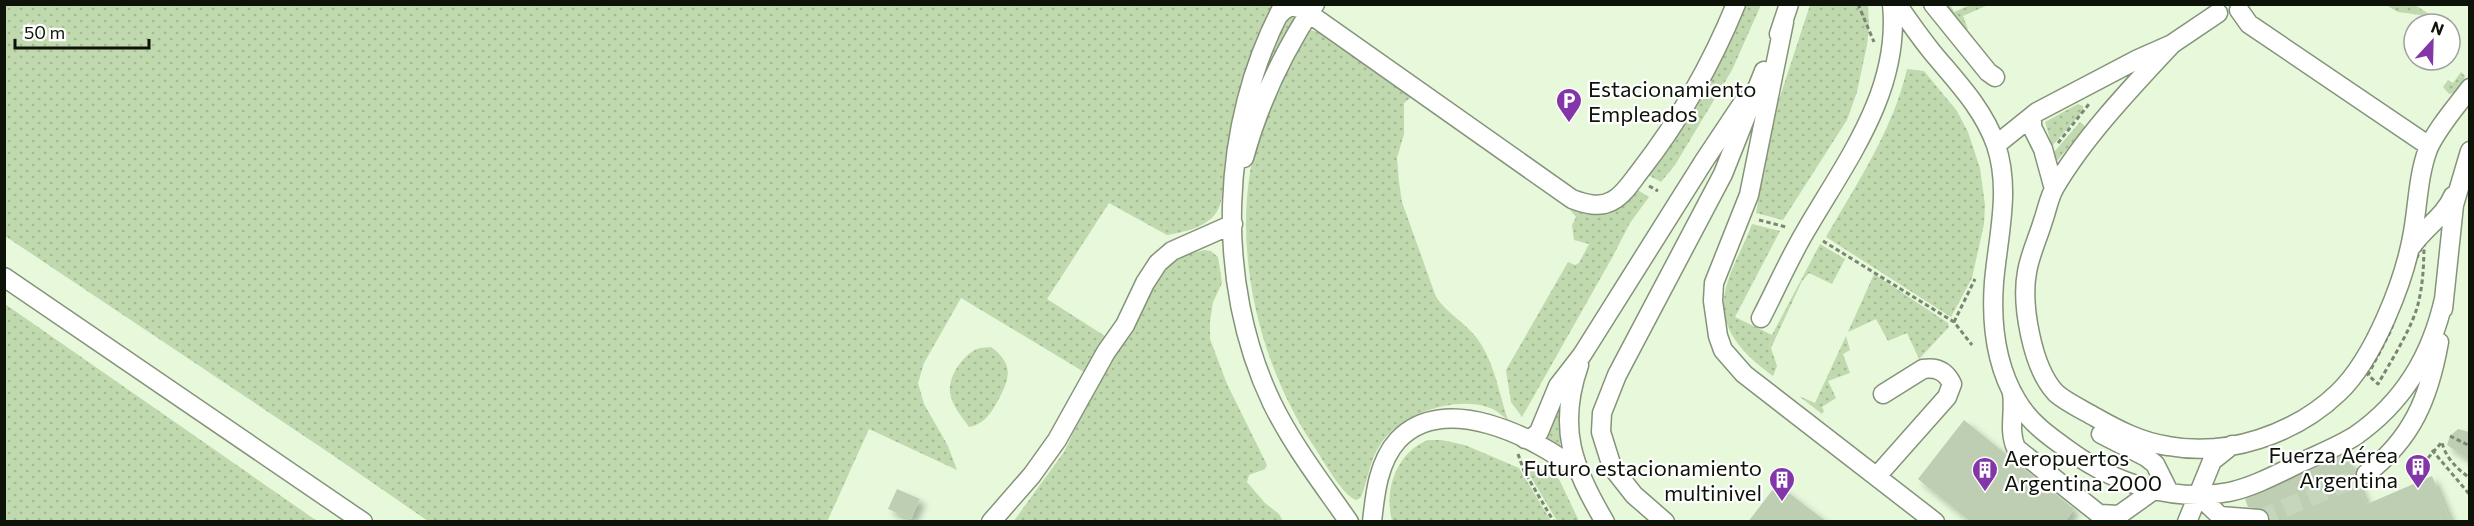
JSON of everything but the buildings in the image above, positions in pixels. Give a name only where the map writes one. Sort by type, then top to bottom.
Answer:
[{"type":"street","points":[[1349,522],[1299,452],[1272,403],[1249,345],[1236,287],[1233,224],[1236,148],[1242,112],[1281,10],[1290,7],[1312,9],[1572,199],[1588,205],[1607,204],[1620,196],[1662,143],[1706,69],[1736,4]]},
{"type":"street","points":[[1789,4],[1749,195],[1714,284],[1714,320],[1724,350],[1744,374],[1935,522]]},
{"type":"street","points":[[1894,4],[1970,96],[1996,145],[2004,193],[1994,280],[1995,334],[2012,392],[2014,408],[2012,439],[2016,448],[2098,514],[2119,515],[2161,491]]},
{"type":"street","points":[[1761,318],[1804,233],[1850,160],[1867,127],[1885,77],[1894,24],[1894,4]]},
{"type":"street","points":[[1933,4],[1988,72],[1995,77]]},
{"type":"street","points":[[2161,491],[2155,464],[2087,426],[2055,393],[2037,357],[2027,318],[2027,272],[2054,189],[2072,160],[2172,44],[2214,9],[2229,15],[2240,7],[2249,24],[2429,146]]},
{"type":"street","points":[[1234,191],[1257,116],[1285,52],[1312,9]]},
{"type":"street","points":[[1665,522],[1634,495],[1612,466],[1601,432],[1602,413],[1617,375],[1723,174],[1784,22]]},
{"type":"street","points":[[1996,145],[2037,112],[2138,59],[2172,44]]},
{"type":"street","points":[[1521,446],[1539,432],[1558,386],[1582,355],[1704,161],[1764,72]]},
{"type":"street","points":[[2055,393],[2121,431],[2153,443],[2186,448],[2232,445],[2278,433],[2303,420],[2337,394],[2365,360],[2385,318],[2410,247],[2417,191],[2429,146],[2469,88]]},
{"type":"street","points":[[2032,118],[2032,127],[2043,149],[2054,189]]},
{"type":"street","points":[[2366,474],[2398,445],[2418,413],[2433,377],[2454,205],[2469,151]]},
{"type":"street","points":[[2410,247],[2445,210],[2460,179]]},
{"type":"street","points":[[991,522],[1032,475],[1057,440],[1102,360],[1125,326],[1144,283],[1158,263],[1172,251],[1233,224]]},
{"type":"street","points":[[4,277],[363,522]]},
{"type":"street","points":[[2012,392],[2036,425],[2081,459],[2121,480],[2161,491],[2197,494],[2229,492],[2281,472],[2355,436],[2390,405],[2416,372],[2433,341],[2444,299]]},
{"type":"street","points":[[1582,355],[1570,405],[1570,445],[1577,470],[1605,522]]},
{"type":"street","points":[[1877,476],[1947,397],[1952,384],[1949,377],[1938,369],[1923,369],[1883,394]]},
{"type":"street","points":[[1372,522],[1377,484],[1383,466],[1398,441],[1409,431],[1440,420],[1468,418],[1521,446],[1552,452],[1577,470]]},
{"type":"street","points":[[2187,522],[2212,461],[2232,445]]},
{"type":"street","points":[[2197,494],[2220,516],[2259,519]]},
{"type":"path","points":[[1858,4],[1875,46]]},
{"type":"path","points":[[2053,149],[2088,108],[2091,84]]},
{"type":"path","points":[[1756,219],[1786,227]]},
{"type":"path","points":[[1823,241],[1954,322],[1972,345]]},
{"type":"path","points":[[1954,322],[1975,279]]},
{"type":"path","points":[[2450,436],[2469,446]]},
{"type":"path","points":[[2428,458],[2432,450],[2442,442],[2451,461],[2469,478]]},
{"type":"path","points":[[1521,446],[1524,471],[1554,522]]},
{"type":"path","points":[[2432,450],[2469,495]]},
{"type":"green space","points":[[4,5],[1275,5],[1252,63],[1233,122],[1225,163],[1222,195],[1216,213],[1200,226],[1167,235],[1109,203],[1047,299],[1105,336],[1084,372],[961,298],[924,363],[918,383],[924,404],[948,446],[957,470],[869,429],[827,522],[428,521],[5,236]]},
{"type":"green space","points":[[1744,5],[1761,5],[1732,70],[1675,165],[1661,182],[1648,175],[1690,115]]},
{"type":"green space","points":[[1810,5],[1868,5],[1867,45],[1857,92],[1847,120],[1783,220],[1756,213],[1772,121]]},
{"type":"green space","points":[[1943,5],[1950,5],[1954,12],[1970,5],[1988,5],[1963,16],[1968,29],[1966,30]]},
{"type":"green space","points":[[2386,5],[2415,5],[2426,12],[2402,13]]},
{"type":"green space","points":[[1286,18],[1293,18],[1294,25],[1266,77],[1262,72]]},
{"type":"green space","points":[[1304,31],[1323,33],[1414,95],[1404,103],[1404,134],[1397,158],[1402,202],[1436,297],[1482,346],[1492,366],[1508,420],[1493,409],[1463,404],[1431,409],[1415,416],[1401,424],[1380,445],[1373,457],[1361,497],[1357,500],[1346,493],[1328,469],[1295,414],[1278,378],[1264,339],[1254,300],[1248,259],[1246,219],[1249,179],[1257,140],[1266,112],[1284,71]]},
{"type":"green space","points":[[1907,69],[1924,71],[1957,111],[1968,132],[1980,168],[1985,205],[1984,224],[1972,278],[1951,317],[1826,237],[1883,135],[1901,92]]},
{"type":"green space","points":[[2461,72],[2465,76],[2454,93],[2449,94],[2443,87],[2448,80],[2453,83]]},
{"type":"green space","points":[[2078,104],[2083,106],[2083,111],[2052,146],[2045,122]]},
{"type":"green space","points":[[2080,122],[2086,127],[2056,162],[2054,152]]},
{"type":"green space","points":[[1636,189],[1649,197],[1630,223],[1522,417],[1511,402],[1506,370],[1568,262],[1575,265],[1579,263],[1589,244],[1574,240],[1572,225],[1576,217],[1566,205],[1578,209]]},
{"type":"green space","points":[[1752,224],[1780,231],[1735,317],[1772,335],[1820,244],[1845,259],[1832,284],[1809,273],[1802,281],[1771,348],[1777,366],[1773,376],[1741,348],[1728,326],[1724,313],[1727,284]]},
{"type":"green space","points":[[1204,250],[1211,251],[1218,257],[1222,283],[1213,302],[1210,339],[1227,384],[1267,465],[1265,469],[1249,475],[1247,482],[1265,503],[1279,514],[1283,521],[1013,522],[1064,452],[1086,406],[1136,324],[1149,292],[1165,269],[1183,256]]},
{"type":"green space","points":[[1874,274],[1948,323],[1949,327],[1919,359],[1907,333],[1888,341],[1876,319],[1848,332]]},
{"type":"green space","points":[[5,304],[317,521],[5,521]]},
{"type":"green space","points":[[1846,336],[1850,350],[1843,354],[1850,373],[1828,381],[1836,398],[1822,407],[1824,411],[1822,414],[1799,396],[1815,403]]},
{"type":"green space","points":[[991,347],[1004,360],[1008,374],[1007,381],[1001,396],[988,416],[982,422],[969,427],[953,402],[950,393],[951,380],[957,368],[971,352],[978,348]]},
{"type":"green space","points":[[1562,393],[1560,448],[1547,440]]},
{"type":"green space","points":[[1428,440],[1465,445],[1519,468],[1551,521],[1392,521],[1390,497],[1395,474],[1400,463],[1408,454]]},
{"type":"green space","points":[[1534,466],[1559,479],[1579,521],[1557,521],[1528,472]]},
{"type":"tunnel","points":[[2259,519],[2366,474]]},
{"type":"place","name":"Estacionamiento Empleados","points":[[1569,124]]},
{"type":"place","name":"Fuerza Aérea Argentina","points":[[2418,490]]},
{"type":"place","name":"Aeropuertos Argentina 2000","points":[[1985,493]]},
{"type":"place","name":"Futuro estacionamiento multinivel","points":[[1782,503]]}]
